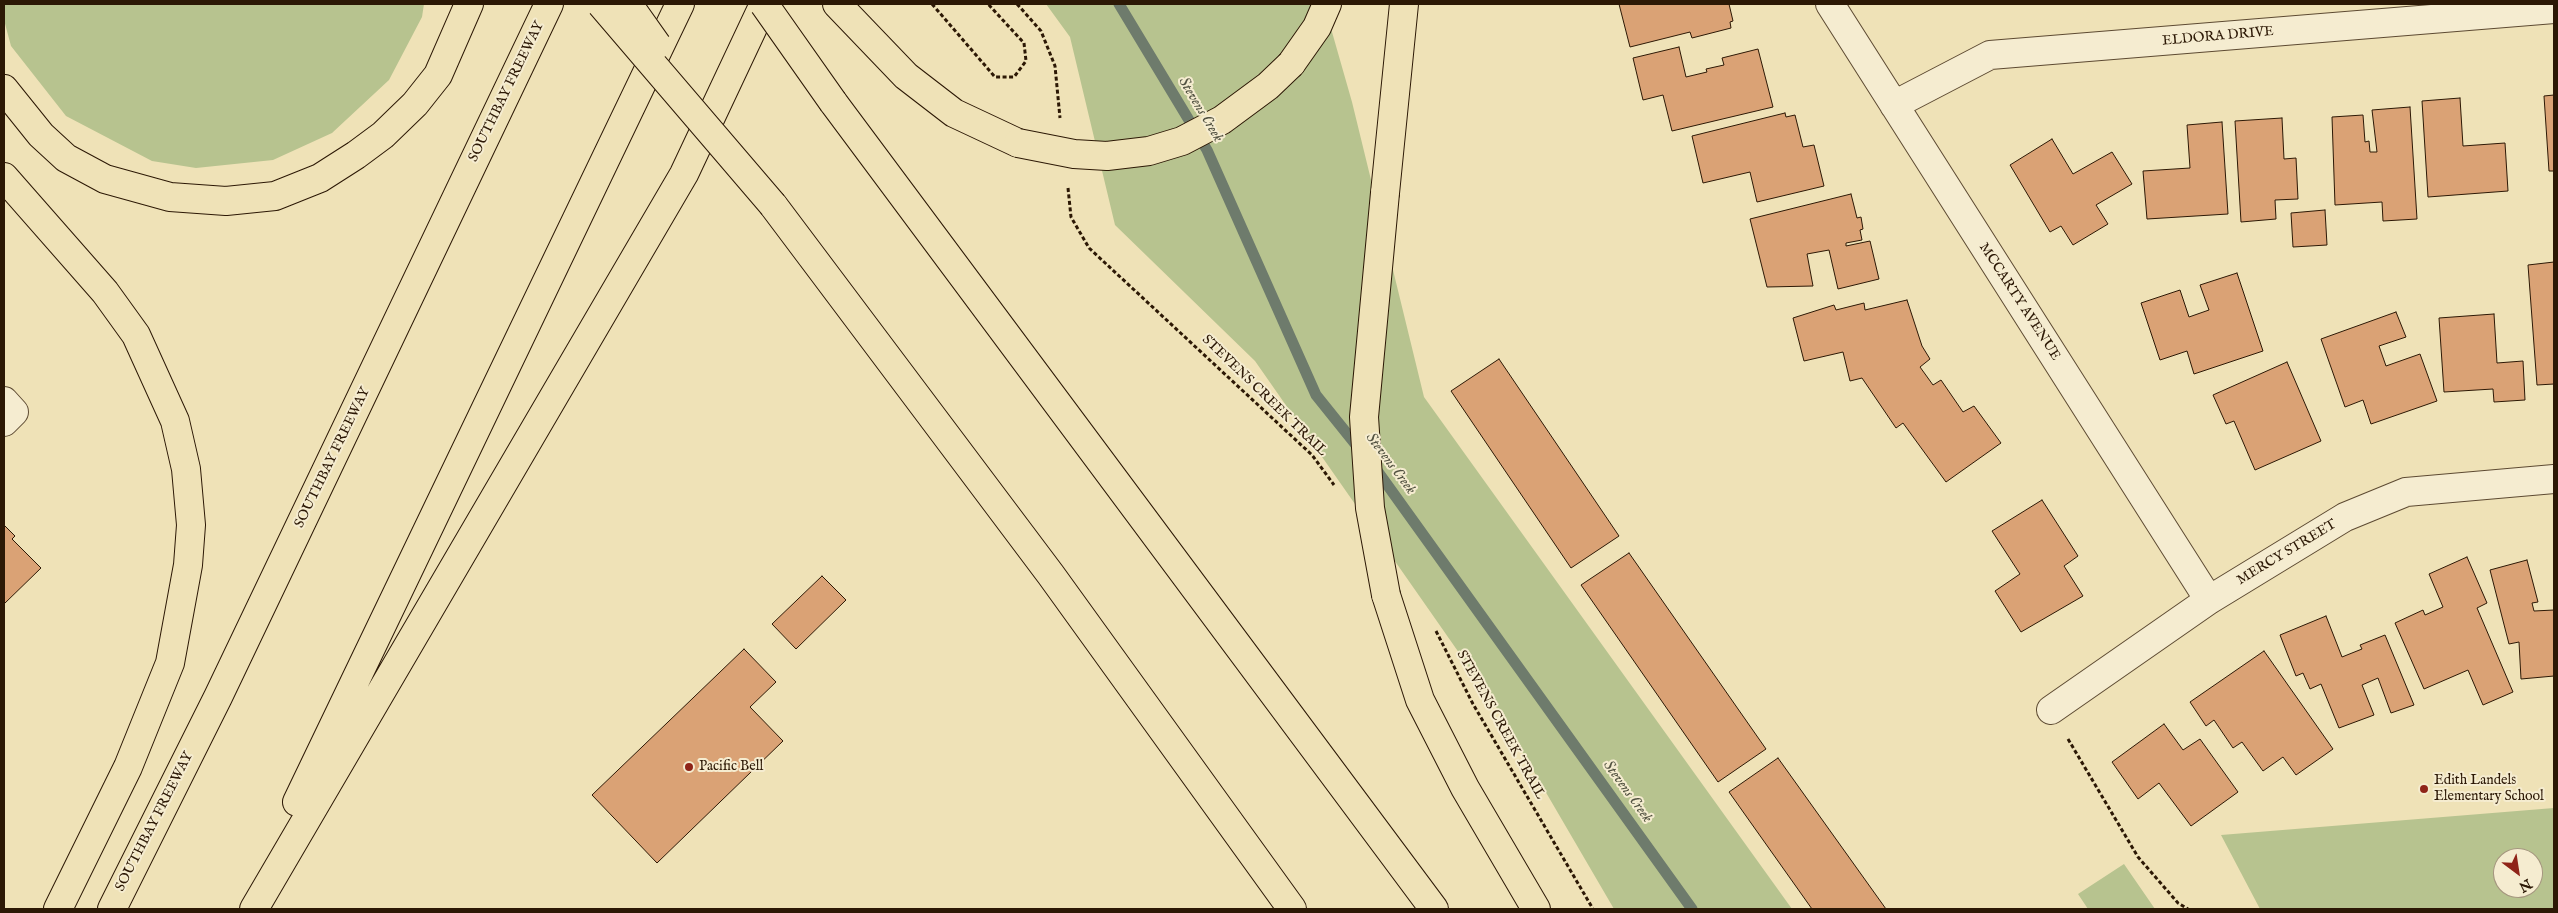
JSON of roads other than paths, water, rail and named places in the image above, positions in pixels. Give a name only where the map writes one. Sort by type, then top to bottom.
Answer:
[{"type":"highway","points":[[4,90],[41,135],[66,158],[105,179],[170,197],[226,201],[275,196],[320,178],[356,155],[383,135],[416,104],[438,75],[469,4]]},
{"type":"highway","name":"SOUTHBAY FREEWAY","points":[[112,909],[222,688],[549,4]]},
{"type":"highway","points":[[601,4],[772,205]]},
{"type":"highway","points":[[628,4],[772,205],[1051,575],[1292,909]]},
{"type":"highway","points":[[245,909],[680,4]]},
{"type":"highway","points":[[254,909],[684,174],[764,4],[833,102],[1434,909]]},
{"type":"highway","points":[[837,4],[906,76],[954,113],[1018,143],[1074,154],[1107,156],[1149,151],[1182,141],[1222,120],[1268,86],[1291,64],[1317,27],[1327,4]]},
{"type":"highway","points":[[1404,4],[1364,417],[1370,508],[1386,594],[1420,700],[1465,788],[1536,909]]},
{"type":"highway","points":[[4,177],[105,292],[136,335],[175,421],[186,469],[191,525],[188,565],[170,663],[128,767],[58,909]]},
{"type":"street","name":"MCCARTY AVENUE","points":[[1830,4],[2209,600]]},
{"type":"street","name":"ELDORA DRIVE","points":[[1894,105],[1990,55],[2554,9]]},
{"type":"street","name":"MERCY STREET","points":[[2051,710],[2209,600],[2345,517],[2406,492],[2554,479]]},
{"type":"waterway","name":"Stevens Creek","points":[[1119,4],[1207,150],[1316,395],[1361,451]]},
{"type":"waterway","name":"Stevens Creek","points":[[1373,465],[1692,909]]},
{"type":"place","name":"Pacific Bell","points":[[689,767]]},
{"type":"place","name":"Edith Landels Elementary School","points":[[2424,789]]}]
